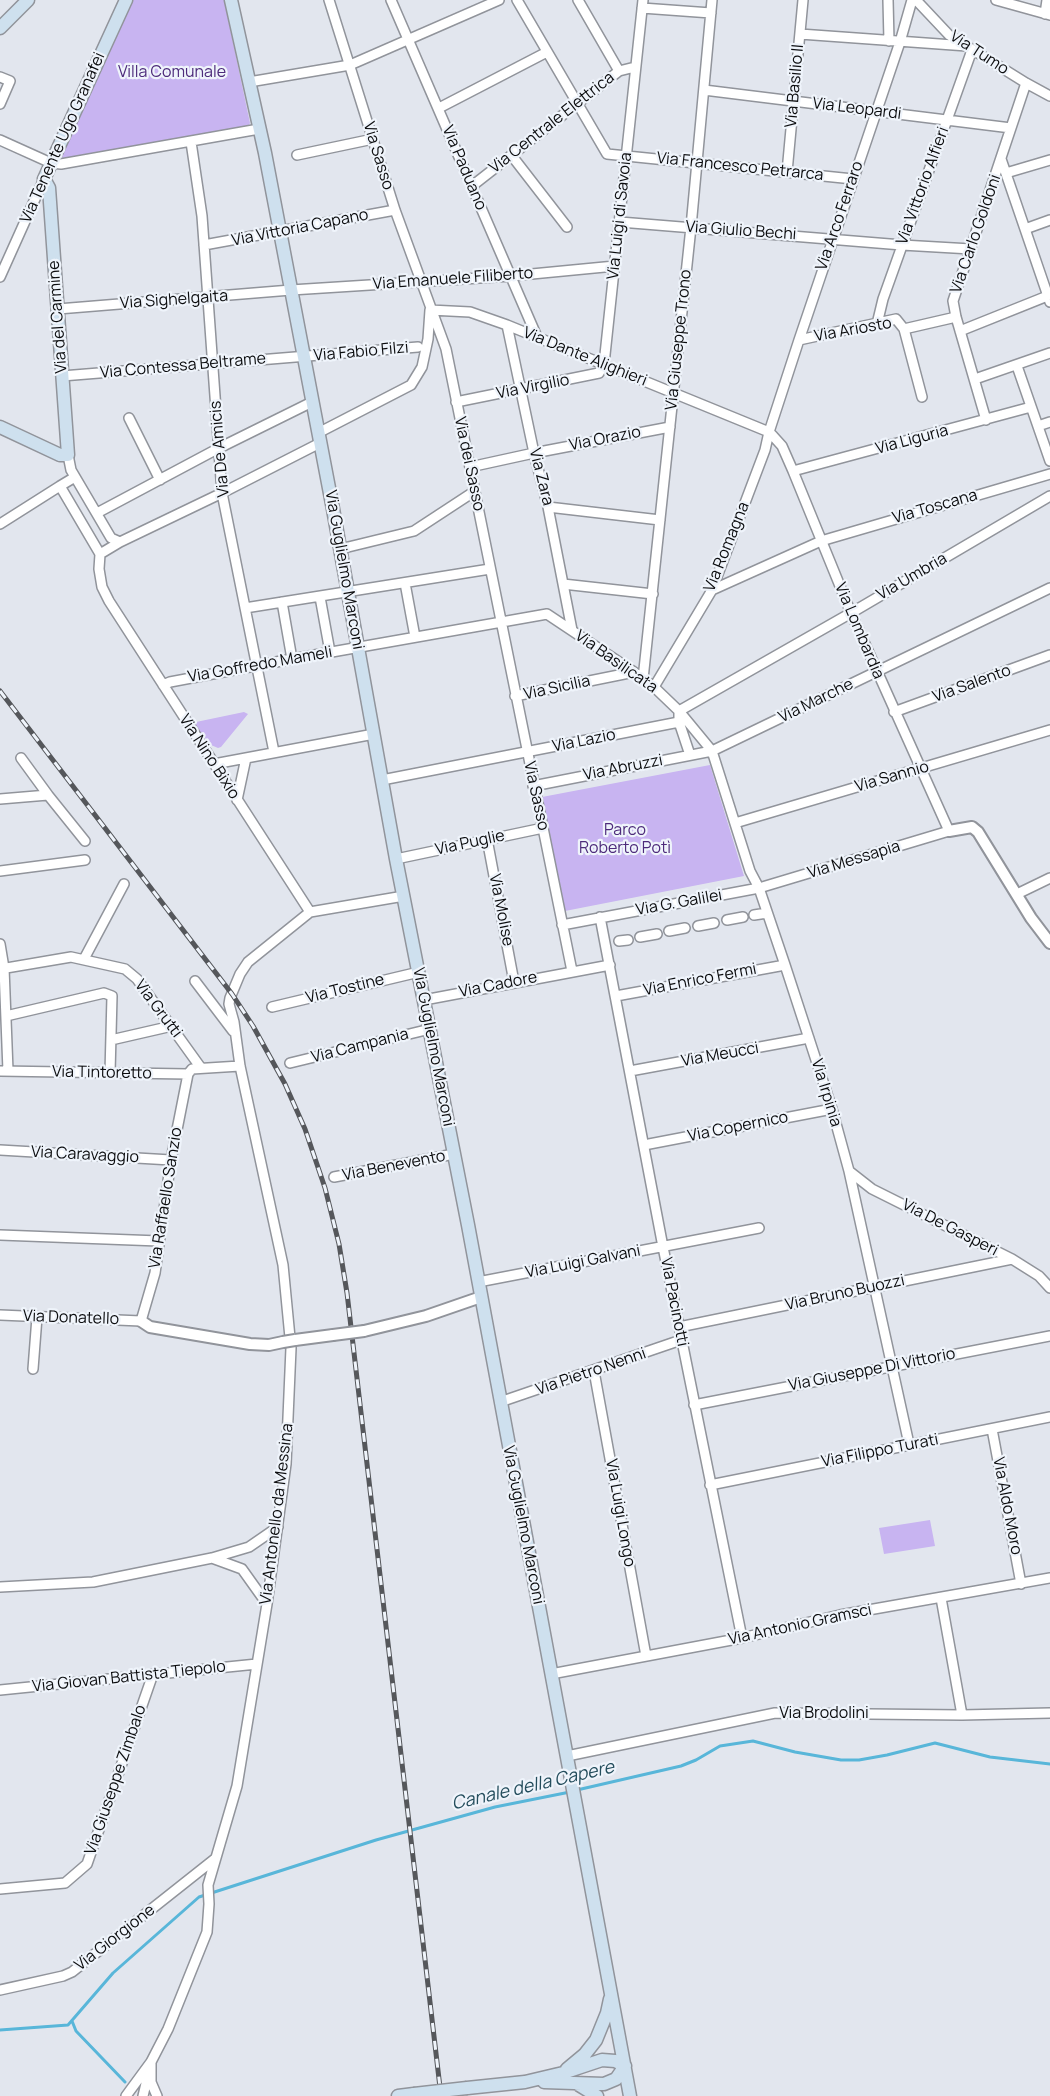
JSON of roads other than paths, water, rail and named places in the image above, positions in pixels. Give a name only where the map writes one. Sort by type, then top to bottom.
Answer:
[{"type":"main road","points":[[0,28],[28,0]]},
{"type":"main road","name":"Via Tenente Ugo Granafei","points":[[44,179],[126,0]]},
{"type":"main road","name":"Via Guglielmo Marconi","points":[[231,0],[304,356],[396,859],[454,1154],[630,2096]]},
{"type":"main road","name":"Via del Carmine","points":[[44,179],[49,188],[68,455]]},
{"type":"main road","points":[[0,427],[60,454],[68,455]]},
{"type":"main road","points":[[563,2073],[585,2054],[596,2040],[607,2013],[611,1992]]},
{"type":"main road","points":[[398,2096],[525,2082],[604,2084],[616,2079],[625,2066],[615,2061],[603,2060],[525,2082]]},
{"type":"main road","points":[[576,2083],[597,2096]]},
{"type":"street","name":"Via Sasso","points":[[329,0],[395,210],[430,310]]},
{"type":"street","name":"Via Paduano","points":[[391,0],[537,337]]},
{"type":"street","points":[[249,82],[350,65],[499,0]]},
{"type":"street","points":[[517,0],[578,104]]},
{"type":"street","points":[[578,0],[619,70]]},
{"type":"street","name":"Via Giuseppe Trono","points":[[643,679],[698,162],[712,0]]},
{"type":"street","name":"Via Basilio II","points":[[787,172],[803,0]]},
{"type":"street","points":[[888,0],[889,40]]},
{"type":"street","name":"Via Arco Ferraro","points":[[769,432],[832,238],[914,0]]},
{"type":"street","name":"Via Tumo","points":[[914,0],[949,35],[1050,96]]},
{"type":"street","points":[[996,0],[1048,14],[1047,0]]},
{"type":"street","points":[[643,4],[711,13]]},
{"type":"street","name":"Via Luigi di Savoia","points":[[604,364],[643,4]]},
{"type":"street","points":[[800,34],[970,48]]},
{"type":"street","name":"Via Vittorio Alfieri","points":[[877,324],[883,299],[970,48]]},
{"type":"street","points":[[439,108],[547,52]]},
{"type":"street","name":"Via Centrale Elettrica","points":[[472,186],[619,70],[635,67]]},
{"type":"street","points":[[0,76],[10,81],[0,104]]},
{"type":"street","name":"Via Carlo Goldoni","points":[[986,420],[953,301],[1026,83]]},
{"type":"street","name":"Via Leopardi","points":[[704,90],[1011,128]]},
{"type":"street","name":"Via Francesco Petrarca","points":[[578,104],[607,154],[853,178]]},
{"type":"street","points":[[0,140],[51,163],[61,164],[259,129]]},
{"type":"street","points":[[297,155],[373,139]]},
{"type":"street","name":"Via De Amicis","points":[[191,142],[202,216],[222,493],[274,752]]},
{"type":"street","points":[[512,156],[567,227]]},
{"type":"street","points":[[960,331],[1049,298],[1001,159]]},
{"type":"street","points":[[1006,172],[1050,160]]},
{"type":"street","name":"Via Tenente Ugo Granafei","points":[[0,277],[44,179]]},
{"type":"street","name":"Via Vittoria Capano","points":[[204,245],[395,210]]},
{"type":"street","points":[[1025,229],[1050,220]]},
{"type":"street","name":"Via Giulio Bechi","points":[[620,222],[971,249]]},
{"type":"street","name":"Via Emanuele Filiberto","points":[[291,290],[511,276],[615,266]]},
{"type":"street","name":"Via Sighelgaita","points":[[58,309],[291,290]]},
{"type":"street","points":[[60,486],[100,554],[222,493],[411,385],[422,367],[428,339],[430,310]]},
{"type":"street","name":"Via Dante Alighieri","points":[[430,310],[470,312],[507,325],[769,432]]},
{"type":"street","name":"Via dei Sasso","points":[[430,310],[443,339],[500,621]]},
{"type":"street","points":[[922,397],[904,329],[956,317]]},
{"type":"street","name":"Via Ariosto","points":[[799,339],[896,319],[904,329]]},
{"type":"street","name":"Via Zara","points":[[507,325],[548,507],[572,630]]},
{"type":"street","name":"Via Fabio Filzi","points":[[304,356],[418,347]]},
{"type":"street","points":[[975,379],[1050,353]]},
{"type":"street","name":"Via Contessa Beltrame","points":[[62,376],[304,356]]},
{"type":"street","name":"Via Virgilio","points":[[456,402],[599,373],[604,364]]},
{"type":"street","points":[[1017,366],[1050,461]]},
{"type":"street","points":[[98,513],[219,448],[312,402]]},
{"type":"street","name":"Via Liguria","points":[[793,471],[1031,407]]},
{"type":"street","points":[[129,418],[160,480]]},
{"type":"street","points":[[1038,426],[1050,422]]},
{"type":"street","name":"Via Orazio","points":[[470,467],[670,427]]},
{"type":"street","name":"Via Lombardia","points":[[769,432],[782,446],[851,613],[949,831]]},
{"type":"street","name":"Via Romagna","points":[[654,687],[712,590],[765,450],[769,432]]},
{"type":"street","points":[[68,455],[71,470],[111,538],[120,542]]},
{"type":"street","name":"Via Toscana","points":[[712,590],[821,541],[1050,474]]},
{"type":"street","points":[[0,524],[75,477]]},
{"type":"street","points":[[340,549],[414,531],[475,491]]},
{"type":"street","name":"Via Umbria","points":[[679,711],[1050,496]]},
{"type":"street","points":[[548,507],[660,520]]},
{"type":"street","name":"Via Nino Bixio","points":[[100,554],[99,569],[102,587],[109,601],[310,912]]},
{"type":"street","points":[[245,608],[490,569]]},
{"type":"street","points":[[405,583],[415,637]]},
{"type":"street","points":[[563,584],[653,594]]},
{"type":"street","name":"Via Marche","points":[[712,751],[1050,588]]},
{"type":"street","points":[[320,597],[330,652]]},
{"type":"street","points":[[282,602],[292,659]]},
{"type":"street","name":"Via Basilicata","points":[[500,621],[547,614],[654,687],[679,711],[712,751]]},
{"type":"street","name":"Via Sasso","points":[[500,621],[572,971]]},
{"type":"street","name":"Via Goffredo Mameli","points":[[163,686],[170,682],[500,621]]},
{"type":"street","name":"Via Salento","points":[[894,712],[1050,656]]},
{"type":"street","name":"Via Sicilia","points":[[515,696],[634,672]]},
{"type":"street","points":[[679,711],[679,722],[690,755]]},
{"type":"street","name":"Via Lazio","points":[[382,780],[679,722]]},
{"type":"street","name":"Via Sannio","points":[[735,823],[1050,730]]},
{"type":"street","points":[[214,764],[374,734]]},
{"type":"street","name":"Via Abruzzi","points":[[533,786],[712,751]]},
{"type":"street","name":"Via Irpinia","points":[[712,751],[750,871],[759,888],[832,1109],[849,1171],[909,1444]]},
{"type":"street","points":[[21,758],[85,841]]},
{"type":"street","points":[[237,800],[246,758]]},
{"type":"street","points":[[0,799],[48,795]]},
{"type":"street","points":[[949,831],[972,826],[978,832],[1050,943]]},
{"type":"street","name":"Via Puglie","points":[[396,859],[543,828]]},
{"type":"street","name":"Via Messapia","points":[[759,888],[949,831]]},
{"type":"street","name":"Via Molise","points":[[487,839],[514,982]]},
{"type":"street","points":[[0,871],[85,860]]},
{"type":"street","points":[[1017,894],[1050,878]]},
{"type":"street","points":[[84,959],[124,884]]},
{"type":"street","name":"Via G. Galilei","points":[[562,925],[759,888]]},
{"type":"street","points":[[310,912],[404,896]]},
{"type":"street","name":"Via Antonello da Messina","points":[[151,2062],[168,2029],[207,1932],[208,1885],[237,1786],[267,1604],[286,1464],[291,1348],[283,1265],[229,1004],[243,968],[258,953],[310,912]]},
{"type":"street","points":[[754,915],[767,913]]},
{"type":"street","name":"Via Pacinotti","points":[[600,917],[681,1340],[742,1638]]},
{"type":"street","points":[[727,920],[743,917]]},
{"type":"street","points":[[698,926],[714,923]]},
{"type":"street","points":[[669,932],[685,928]]},
{"type":"street","points":[[640,937],[657,934]]},
{"type":"street","points":[[0,944],[6,1016],[4,1071]]},
{"type":"street","name":"Via Grutti","points":[[2,968],[71,957],[125,969],[136,979],[201,1068]]},
{"type":"street","name":"Via Cadore","points":[[424,1000],[610,964]]},
{"type":"street","name":"Via Enrico Fermi","points":[[615,996],[785,965]]},
{"type":"street","name":"Via Tostine","points":[[272,1007],[418,972]]},
{"type":"street","points":[[195,981],[235,1033]]},
{"type":"street","points":[[6,1016],[104,993],[112,996],[110,1073]]},
{"type":"street","points":[[111,1040],[172,1026]]},
{"type":"street","name":"Via Campania","points":[[290,1063],[430,1029]]},
{"type":"street","name":"Via Meucci","points":[[630,1071],[809,1038]]},
{"type":"street","points":[[201,1068],[240,1065]]},
{"type":"street","name":"Via Tintoretto","points":[[4,1071],[188,1074],[192,1069],[201,1068]]},
{"type":"street","name":"Via Raffaello Sanzio","points":[[141,1321],[155,1273],[171,1160],[188,1074]]},
{"type":"street","name":"Via Copernico","points":[[644,1145],[832,1109]]},
{"type":"street","name":"Via Caravaggio","points":[[0,1150],[171,1160]]},
{"type":"street","name":"Via Benevento","points":[[334,1177],[454,1154]]},
{"type":"street","name":"Via De Gasperi","points":[[849,1171],[872,1189],[1012,1259],[1039,1276],[1050,1288]]},
{"type":"street","name":"Via Luigi Galvani","points":[[478,1282],[759,1228]]},
{"type":"street","points":[[0,1235],[159,1241]]},
{"type":"street","name":"Via Bruno Buozzi","points":[[679,1327],[1012,1259]]},
{"type":"street","points":[[141,1321],[150,1327],[268,1345],[364,1331],[426,1316],[481,1297]]},
{"type":"street","name":"Via Donatello","points":[[0,1315],[141,1321]]},
{"type":"street","points":[[33,1369],[37,1317]]},
{"type":"street","name":"Via Giuseppe Di Vittorio","points":[[694,1405],[1050,1336]]},
{"type":"street","name":"Via Pietro Nenni","points":[[500,1402],[681,1340]]},
{"type":"street","name":"Via Luigi Longo","points":[[594,1371],[646,1656]]},
{"type":"street","name":"Via Filippo Turati","points":[[710,1485],[1050,1417]]},
{"type":"street","name":"Via Aldo Moro","points":[[992,1429],[1022,1584]]},
{"type":"street","points":[[0,1587],[93,1582],[212,1558],[249,1547],[278,1527]]},
{"type":"street","points":[[212,1558],[242,1569],[267,1604]]},
{"type":"street","name":"Via Antonio Gramsci","points":[[551,1674],[742,1638],[840,1615],[1050,1578]]},
{"type":"street","points":[[941,1598],[962,1716]]},
{"type":"street","name":"Via Giovan Battista Tiepolo","points":[[0,1690],[257,1664]]},
{"type":"street","name":"Via Giuseppe Zimbalo","points":[[0,1889],[65,1883],[87,1864],[153,1674]]},
{"type":"street","name":"Via Brodolini","points":[[567,1756],[776,1713],[962,1716],[1050,1713]]},
{"type":"street","name":"Via Giorgione","points":[[0,1990],[72,1972],[216,1858]]},
{"type":"street","points":[[130,2094],[151,2062]]},
{"type":"street","points":[[143,2096],[151,2062]]},
{"type":"street","points":[[151,2062],[151,2082],[157,2096]]},
{"type":"waterway","name":"Canale della Capere","points":[[577,1790],[681,1766],[720,1746],[753,1741],[795,1752],[841,1760],[859,1760],[887,1755],[935,1743],[990,1757],[1050,1764]]},
{"type":"waterway","name":"Canale della Capere","points":[[0,2030],[68,2025],[113,1973],[199,1897],[376,1840],[495,1807],[570,1792]]},
{"type":"waterway","points":[[72,2021],[76,2031],[125,2082]]},
{"type":"railway","points":[[0,691],[232,994],[253,1026],[285,1084],[305,1129],[325,1188],[339,1244],[347,1293],[441,2096]]},
{"type":"park label","name":"Villa Comunale","points":[[172,73]]},
{"type":"park label","name":"Parco Roberto Potì","points":[[625,840]]}]
